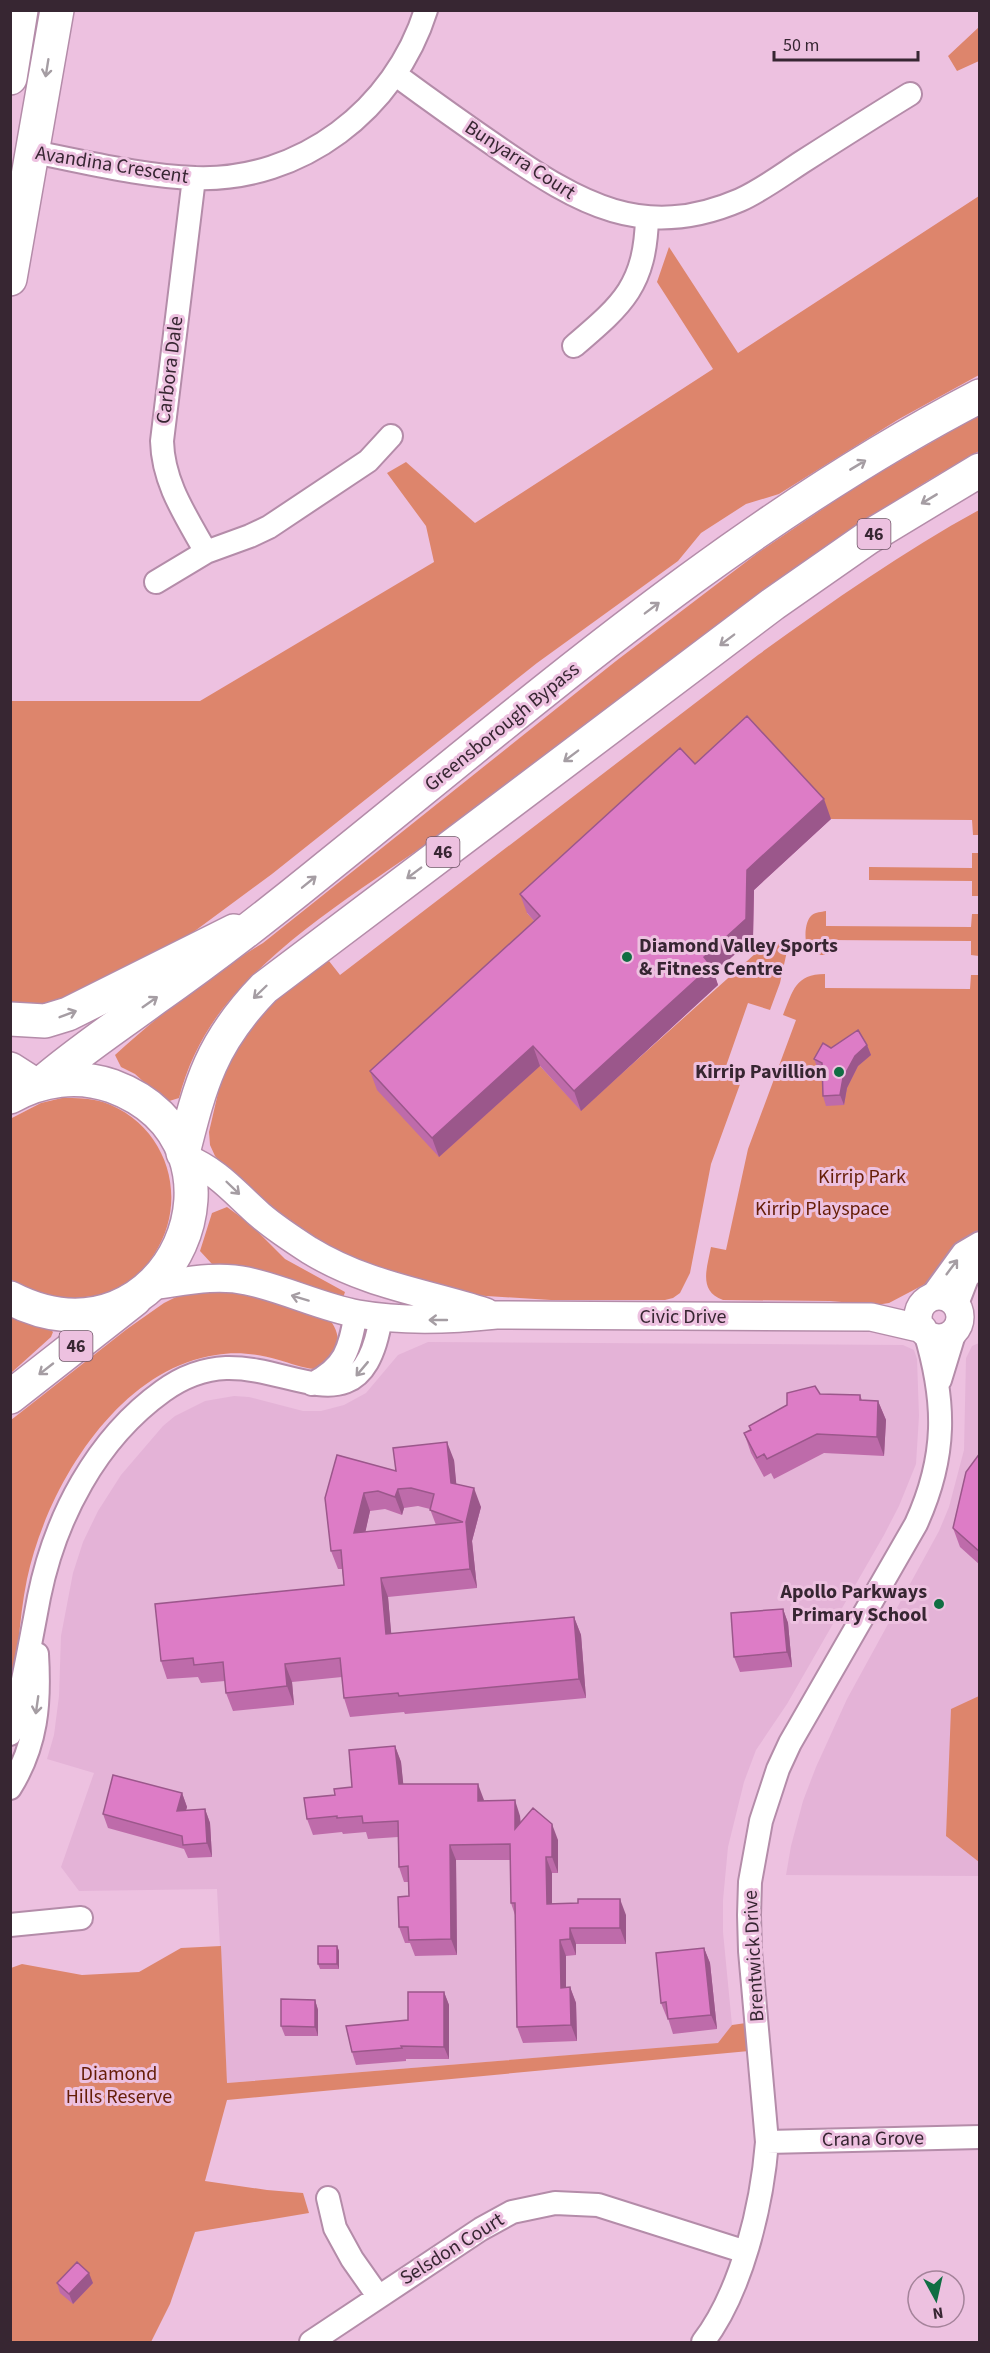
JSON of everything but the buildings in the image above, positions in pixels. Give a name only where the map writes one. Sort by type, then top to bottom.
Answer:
[{"type":"main road","points":[[10,78],[21,10]]},
{"type":"main road","points":[[10,279],[22,150],[57,10]]},
{"type":"main road","name":"Greensborough Bypass","points":[[25,1084],[162,994],[263,918],[596,651],[695,576],[808,495],[922,426],[980,396]]},
{"type":"main road","name":"46","points":[[183,1155],[193,1111],[211,1059],[236,1019],[264,988],[782,598],[869,537],[980,470]]},
{"type":"main road","points":[[10,1019],[45,1021],[68,1014],[90,1005],[189,952],[263,918]]},
{"type":"main road","name":"46","points":[[10,1397],[146,1290],[176,1256],[188,1226],[191,1194],[183,1155],[164,1122],[152,1109],[123,1090],[89,1080],[72,1079],[25,1084]]},
{"type":"main road","name":"46","points":[[10,1298],[46,1312],[86,1314],[105,1311],[146,1290]]},
{"type":"street","name":"Avandina Crescent","points":[[22,150],[149,173],[194,178],[240,174],[263,169],[306,153],[325,143],[362,114],[396,75],[409,55],[426,10]]},
{"type":"street","name":"Bunyarra Court","points":[[396,75],[523,165],[569,194],[605,210],[648,218],[684,216],[740,200],[910,94]]},
{"type":"street","name":"Carbora Dale","points":[[194,178],[162,448],[170,484],[206,552]]},
{"type":"street","points":[[574,346],[614,312],[629,292],[646,249],[648,218]]},
{"type":"street","points":[[156,582],[206,552],[250,536],[269,526],[368,461],[391,436]]},
{"type":"street","name":"Civic Drive","points":[[183,1155],[224,1179],[261,1215],[320,1256],[375,1281],[496,1315]]},
{"type":"street","points":[[955,1313],[963,1253],[980,1243]]},
{"type":"street","points":[[955,1313],[967,1278],[980,1263]]},
{"type":"street","name":"Civic Drive","points":[[146,1290],[202,1279],[236,1280],[369,1316],[452,1320],[496,1315],[871,1317],[955,1313]]},
{"type":"street","points":[[10,1734],[48,1560],[71,1501],[100,1456],[120,1431],[152,1400],[189,1377],[211,1370],[226,1368],[250,1371],[312,1384],[332,1373],[369,1316],[375,1281]]},
{"type":"street","points":[[924,1330],[919,1321],[919,1312],[923,1304],[955,1313]]},
{"type":"street","name":"Brentwick Drive","points":[[703,2343],[726,2303],[746,2252],[765,2173],[767,2142],[750,1952],[749,1915],[750,1882],[761,1821],[778,1769],[790,1743],[922,1509],[937,1462],[940,1428],[939,1384],[955,1313]]},
{"type":"street","name":"Civic Drive","points":[[871,1317],[924,1330]]},
{"type":"street","name":"Brentwick Drive","points":[[924,1330],[939,1384]]},
{"type":"street","points":[[10,1788],[20,1773],[32,1742],[39,1693],[35,1625]]},
{"type":"street","points":[[10,1925],[81,1918]]},
{"type":"street","name":"Crana Grove","points":[[767,2142],[980,2137]]},
{"type":"street","points":[[328,2198],[335,2228],[352,2259],[378,2296]]},
{"type":"street","name":"Selsdon Court","points":[[311,2343],[481,2229],[512,2212],[555,2203],[576,2202],[622,2211],[746,2252]]},
{"type":"shaded area","points":[[428,1342],[903,1345],[914,1350],[917,1359],[919,1416],[916,1464],[884,1535],[787,1704],[756,1750],[744,1782],[728,1847],[723,1900],[723,1932],[732,2025],[719,2043],[227,2083],[217,1889],[79,1891],[61,1867],[94,1773],[47,1759],[54,1735],[59,1696],[61,1636],[73,1573],[83,1542],[98,1511],[121,1475],[163,1426],[175,1416],[205,1401],[234,1396],[249,1397],[303,1411],[321,1411],[344,1405],[366,1393],[398,1355]]},
{"type":"shaded area","name":"Apollo Parkways Primary School","points":[[979,1343],[979,1876],[786,1875],[803,1801],[816,1767],[847,1699],[939,1531],[949,1507],[964,1450],[966,1358],[972,1346]]},
{"type":"green space","points":[[979,27],[979,61],[957,71],[948,56]]},
{"type":"green space","points":[[979,196],[979,375],[899,419],[779,494],[746,504],[701,533],[678,561],[537,663],[272,874],[184,939],[79,1001],[11,1009],[10,701],[200,701],[434,562],[426,526],[387,473],[406,462],[475,523],[713,369],[657,282],[669,247],[738,353]]},
{"type":"green space","points":[[979,415],[979,451],[912,490],[784,576],[476,809],[347,899],[285,946],[229,1001],[212,1023],[192,1059],[179,1098],[166,1102],[135,1074],[121,1067],[115,1055],[150,1024],[205,981],[263,943],[616,661],[759,552],[858,485]]},
{"type":"green space","points":[[979,510],[979,835],[973,835],[972,820],[831,819],[754,735],[527,913],[547,935],[540,1066],[581,1110],[756,953],[773,944],[789,942],[780,983],[770,1010],[748,1003],[725,1069],[743,1076],[711,1164],[690,1273],[680,1293],[665,1300],[551,1300],[471,1295],[366,1264],[329,1247],[290,1223],[226,1169],[215,1156],[210,1145],[209,1132],[221,1080],[243,1036],[276,998],[311,970],[329,961],[340,975],[758,655],[839,597]]},
{"type":"green space","points":[[972,853],[979,853],[979,896],[972,896],[972,881],[869,880],[869,867],[972,868]]},
{"type":"green space","points":[[826,911],[826,926],[971,927],[972,914],[979,914],[979,956],[971,955],[971,941],[826,940],[825,955],[816,954],[808,949],[807,922],[812,915]]},
{"type":"green space","name":"Kirrip Park","points":[[825,974],[825,988],[970,989],[971,975],[979,975],[979,1236],[927,1283],[889,1303],[876,1305],[830,1301],[723,1300],[715,1296],[707,1285],[706,1271],[711,1247],[726,1250],[748,1149],[796,1020],[783,1015],[796,985],[807,977]]},
{"type":"green space","points":[[62,1098],[103,1102],[125,1113],[143,1127],[157,1145],[166,1165],[171,1187],[171,1209],[165,1232],[155,1253],[143,1270],[111,1292],[71,1299],[53,1297],[26,1289],[11,1279],[10,1119],[41,1103]]},
{"type":"green space","points":[[227,1207],[249,1223],[285,1259],[345,1292],[343,1298],[238,1266],[212,1264],[200,1251],[212,1213]]},
{"type":"green space","points":[[190,1290],[250,1293],[327,1317],[336,1332],[338,1349],[323,1366],[314,1369],[255,1355],[232,1353],[216,1355],[180,1365],[147,1383],[118,1408],[69,1472],[51,1508],[37,1544],[24,1595],[11,1709],[11,1420],[127,1329],[164,1303]]},
{"type":"green space","points":[[11,1313],[49,1328],[53,1332],[51,1337],[11,1373]]},
{"type":"green space","points":[[979,1696],[979,1862],[946,1836],[951,1709]]},
{"type":"green space","name":"Diamond Hills Reserve","points":[[221,1946],[227,2083],[718,2043],[732,2025],[746,2023],[749,2051],[227,2100],[205,2181],[303,2193],[309,2213],[195,2232],[170,2304],[151,2342],[11,2342],[11,1968],[22,1964],[82,1975],[139,1972],[181,1948]]},
{"type":"place","name":"Diamond Valley Sports & Fitness Centre","points":[[627,957]]},
{"type":"place","name":"Kirrip Pavillion","points":[[839,1072]]},
{"type":"place","name":"Apollo Parkways Primary School","points":[[939,1604]]},
{"type":"park label","name":"Kirrip Playspace","points":[[822,1209]]}]
